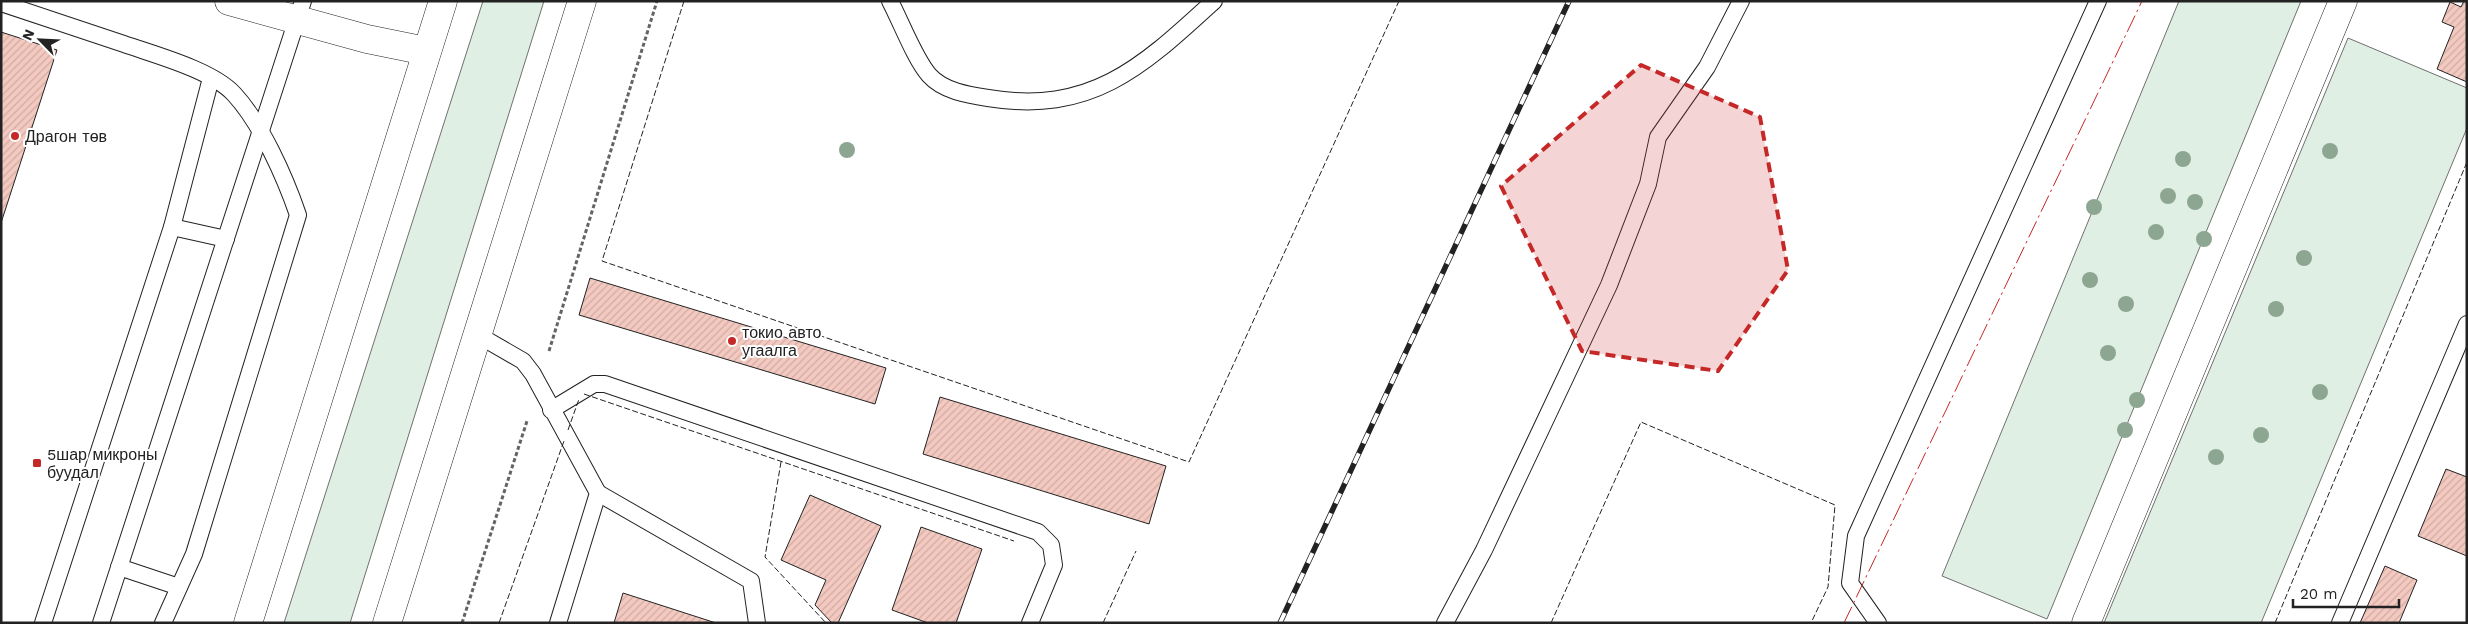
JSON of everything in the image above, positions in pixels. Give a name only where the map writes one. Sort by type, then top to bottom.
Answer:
[{"type":"main road","points":[[229,1],[300,10],[367,39],[426,51]]},
{"type":"main road","points":[[248,623],[443,1]]},
{"type":"main road","points":[[387,623],[582,1]]},
{"type":"main road","points":[[2086,623],[2343,1]]},
{"type":"lane","points":[[890,1],[929,75],[942,85],[968,95],[1016,103],[1064,99],[1109,84],[1159,52],[1214,1]]},
{"type":"lane","points":[[1445,623],[1484,550],[1609,285],[1648,184],[1658,137],[1707,67],[1741,1]]},
{"type":"lane","points":[[1878,623],[1850,583],[1856,536],[2098,1]]},
{"type":"lane","points":[[1,3],[176,62],[211,78],[234,93],[260,132],[286,181],[298,215],[194,554],[163,623]]},
{"type":"lane","points":[[101,623],[300,10]]},
{"type":"lane","points":[[43,623],[172,227],[211,78]]},
{"type":"lane","points":[[172,227],[226,239]]},
{"type":"lane","points":[[2340,623],[2467,324]]},
{"type":"lane","points":[[478,335],[523,361],[538,384],[598,493],[750,582],[757,623]]},
{"type":"lane","points":[[551,410],[594,384],[605,384],[1038,532],[1051,545],[1054,565],[1030,623]]},
{"type":"lane","points":[[558,623],[598,493]]},
{"type":"lane","points":[[119,567],[179,587]]},
{"type":"path","points":[[462,623],[657,1]]},
{"type":"highlighted area","points":[[1641,65],[1760,117],[1788,270],[1718,371],[1582,351],[1501,186]]},
{"type":"green space","points":[[483,1],[544,1],[350,623],[284,623]]},
{"type":"green space","points":[[2179,1],[2301,1],[2047,619],[1942,576]]},
{"type":"green space","points":[[2348,38],[2467,88],[2467,128],[2261,623],[2104,623]]},
{"type":"building","points":[[2464,1],[2467,1],[2467,82],[2437,69],[2454,27],[2442,22],[2450,2],[2461,7]]},
{"type":"building","name":"Драгон төв","points":[[1,32],[57,50],[1,223]]},
{"type":"building","name":"токио авто угаалга","points":[[590,278],[886,368],[875,404],[579,315]]},
{"type":"building","points":[[940,397],[1166,466],[1149,524],[923,454]]},
{"type":"building","points":[[2446,469],[2467,477],[2467,556],[2418,536]]},
{"type":"building","points":[[810,495],[881,526],[838,623],[832,623],[815,605],[826,580],[781,560]]},
{"type":"building","points":[[921,527],[982,549],[956,623],[928,623],[892,610]]},
{"type":"building","points":[[2385,566],[2417,580],[2399,623],[2360,623]]},
{"type":"building","points":[[623,593],[716,623],[614,623]]},
{"type":"railway","points":[[1280,623],[1569,1]]},
{"type":"fence","points":[[684,1],[602,261],[1189,462],[1399,1]]},
{"type":"fence","points":[[2275,623],[2467,162]]},
{"type":"fence","points":[[584,394],[1014,541]]},
{"type":"fence","points":[[568,430],[579,399]]},
{"type":"fence","points":[[1551,623],[1641,422],[1835,505],[1828,587],[1811,623]]},
{"type":"fence","points":[[499,623],[564,441]]},
{"type":"fence","points":[[781,462],[765,557],[826,623]]},
{"type":"fence","points":[[1103,623],[1136,551]]},
{"type":"power","points":[[1844,623],[2142,1]]},
{"type":"place","name":"Драгон төв","points":[[15,136]]},
{"type":"place","name":"токио авто угаалга","points":[[732,341]]},
{"type":"place","name":"5шар микроны буудал","points":[[37,463]]}]
